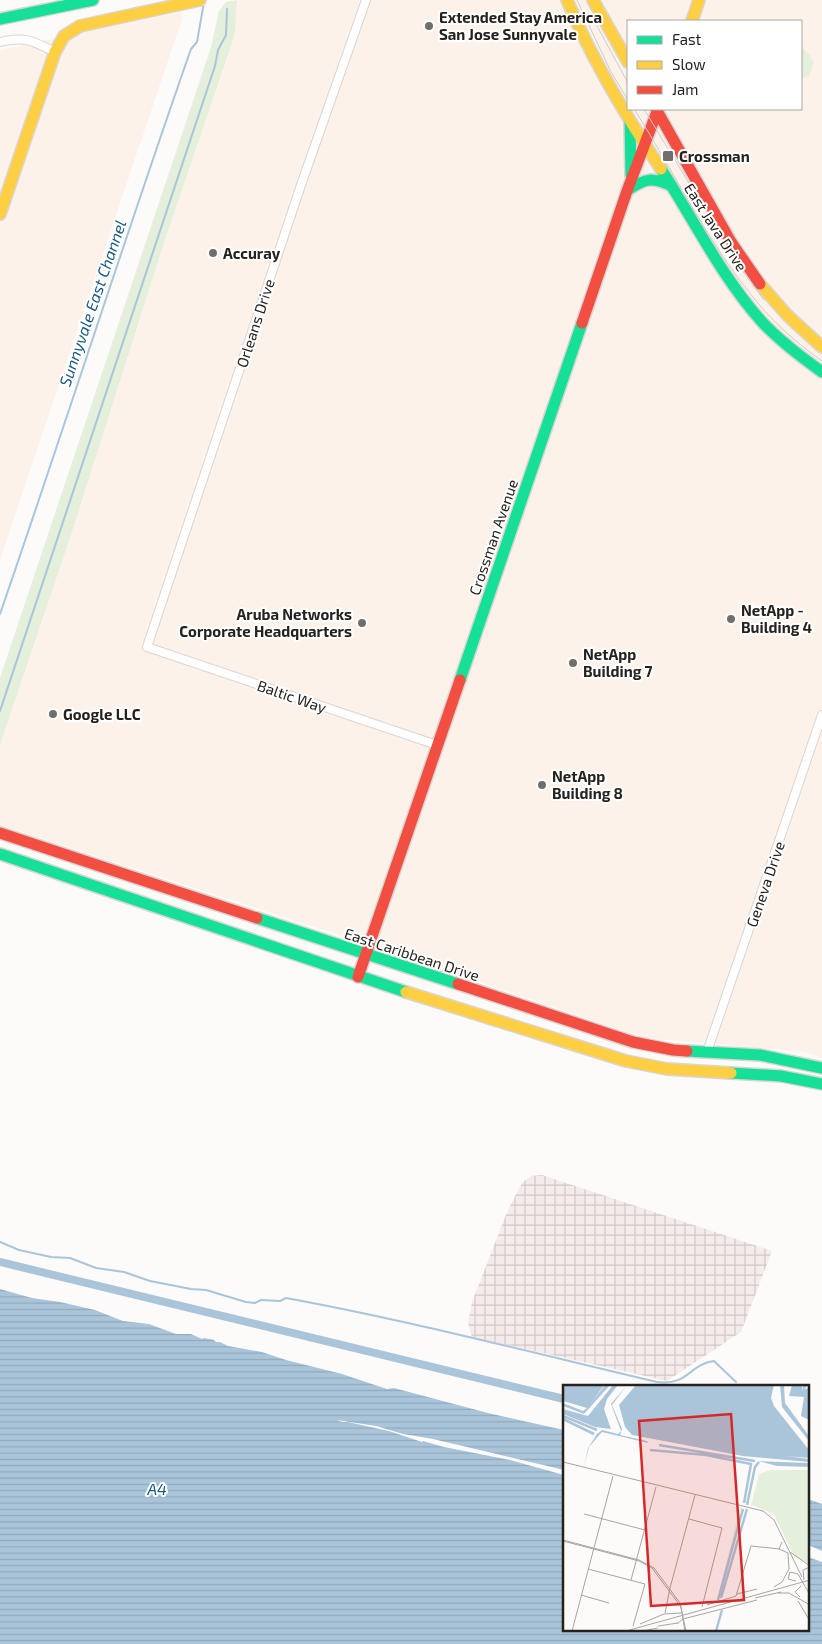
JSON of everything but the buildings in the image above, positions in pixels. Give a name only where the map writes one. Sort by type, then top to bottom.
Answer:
[{"type":"main road","points":[[0,19],[92,0]]},
{"type":"main road","name":"East Java Drive","points":[[566,0],[602,76],[750,307],[776,336],[822,372]]},
{"type":"main road","points":[[593,0],[627,60]]},
{"type":"main road","points":[[692,20],[699,0]]},
{"type":"main road","points":[[0,214],[55,52],[66,33],[80,26],[195,1]]},
{"type":"main road","points":[[613,36],[627,54]]},
{"type":"main road","name":"East Java Drive","points":[[657,110],[738,253],[757,281],[778,306],[822,347]]},
{"type":"main road","name":"Crossman Avenue","points":[[358,977],[657,110]]},
{"type":"main road","points":[[630,121],[629,187],[651,178],[672,186]]},
{"type":"main road","name":"East Caribbean Drive","points":[[0,833],[632,1042],[673,1050],[760,1055],[822,1068]]},
{"type":"main road","points":[[0,854],[358,977],[626,1061],[667,1069],[781,1076],[822,1084]]},
{"type":"street","name":"Orleans Drive","points":[[147,647],[281,244],[366,0]]},
{"type":"street","points":[[0,42],[16,38],[29,39],[55,52]]},
{"type":"street","name":"Baltic Way","points":[[147,647],[437,745]]},
{"type":"street","name":"Geneva Drive","points":[[707,1052],[822,715]]},
{"type":"shaded area","points":[[237,0],[822,0],[822,1058],[805,1052],[645,1038],[386,950],[0,825],[0,745],[72,532],[162,249],[235,31]]},
{"type":"shaded area","points":[[181,12],[182,19],[0,560],[0,50]]},
{"type":"shaded area","points":[[542,1175],[772,1251],[741,1332],[667,1381],[472,1337],[468,1323],[472,1302],[507,1212],[522,1183],[531,1176]]},
{"type":"green space","points":[[237,0],[235,31],[232,43],[162,249],[72,532],[0,745],[0,678],[211,47],[219,11],[226,2]]},
{"type":"green space","points":[[802,47],[814,63],[809,76],[802,78]]},
{"type":"water","name":"A4","points":[[0,1289],[32,1298],[95,1310],[123,1321],[149,1324],[176,1334],[191,1334],[228,1346],[262,1352],[342,1374],[387,1389],[394,1388],[488,1413],[563,1430],[563,1470],[433,1439],[403,1434],[376,1426],[337,1420],[389,1431],[422,1442],[510,1460],[563,1475],[563,1632],[810,1632],[810,1558],[822,1562],[822,1644],[0,1644]]},
{"type":"water","points":[[810,1500],[822,1504],[822,1551],[810,1546]]},
{"type":"waterway","name":"Sunnyvale East Channel","points":[[0,614],[191,49],[197,42],[204,2]]},
{"type":"waterway","points":[[0,711],[215,66],[218,50],[226,35],[227,9]]},
{"type":"waterway","points":[[0,1242],[19,1250],[51,1257],[70,1258],[96,1268],[124,1272],[150,1281],[206,1290],[246,1302],[255,1303],[261,1300],[280,1301],[286,1298],[333,1307],[657,1382],[676,1381],[699,1366],[714,1361],[736,1382]]},
{"type":"waterway","points":[[0,1262],[563,1399]]},
{"type":"tram line","points":[[577,0],[611,72],[627,98]]},
{"type":"tram line","points":[[597,26],[627,81]]},
{"type":"tram line","points":[[635,110],[707,232],[739,280],[780,326],[822,361]]},
{"type":"tram line","points":[[645,110],[739,266],[764,300]]},
{"type":"traffic: fast","points":[[0,19],[93,0]]},
{"type":"traffic: fast","points":[[630,121],[631,175]]},
{"type":"traffic: fast","points":[[661,169],[721,268],[748,306],[777,337],[822,372]]},
{"type":"traffic: fast","points":[[628,190],[649,180],[659,181],[672,186]]},
{"type":"traffic: fast","points":[[460,680],[582,323]]},
{"type":"traffic: fast","points":[[0,854],[406,992]]},
{"type":"traffic: fast","points":[[257,918],[458,984]]},
{"type":"traffic: fast","points":[[687,1051],[760,1055],[822,1068]]},
{"type":"traffic: fast","points":[[731,1073],[781,1076],[822,1084]]},
{"type":"traffic: slow","points":[[0,214],[55,52],[64,36],[80,26],[200,0]]},
{"type":"traffic: slow","points":[[567,0],[587,44],[610,87],[661,169]]},
{"type":"traffic: slow","points":[[593,0],[627,60]]},
{"type":"traffic: slow","points":[[692,20],[699,0]]},
{"type":"traffic: slow","points":[[760,284],[788,316],[822,347]]},
{"type":"traffic: slow","points":[[406,992],[626,1061],[667,1069],[731,1073]]},
{"type":"traffic: jam","points":[[657,110],[731,242],[760,284]]},
{"type":"traffic: jam","points":[[582,323],[627,191],[658,110]]},
{"type":"traffic: jam","points":[[358,977],[460,680]]},
{"type":"traffic: jam","points":[[0,833],[257,918]]},
{"type":"traffic: jam","points":[[458,984],[633,1042],[687,1051]]},
{"type":"place","name":"Extended Stay America San Jose Sunnyvale","points":[[429,26]]},
{"type":"place","name":"Crossman","points":[[668,156]]},
{"type":"place","name":"Accuray","points":[[213,253]]},
{"type":"place","name":"NetApp - Building 4","points":[[731,619]]},
{"type":"place","name":"Aruba Networks Corporate Headquarters","points":[[362,623]]},
{"type":"place","name":"NetApp Building 7","points":[[573,663]]},
{"type":"place","name":"Google LLC","points":[[53,714]]},
{"type":"place","name":"NetApp Building 8","points":[[542,785]]}]
